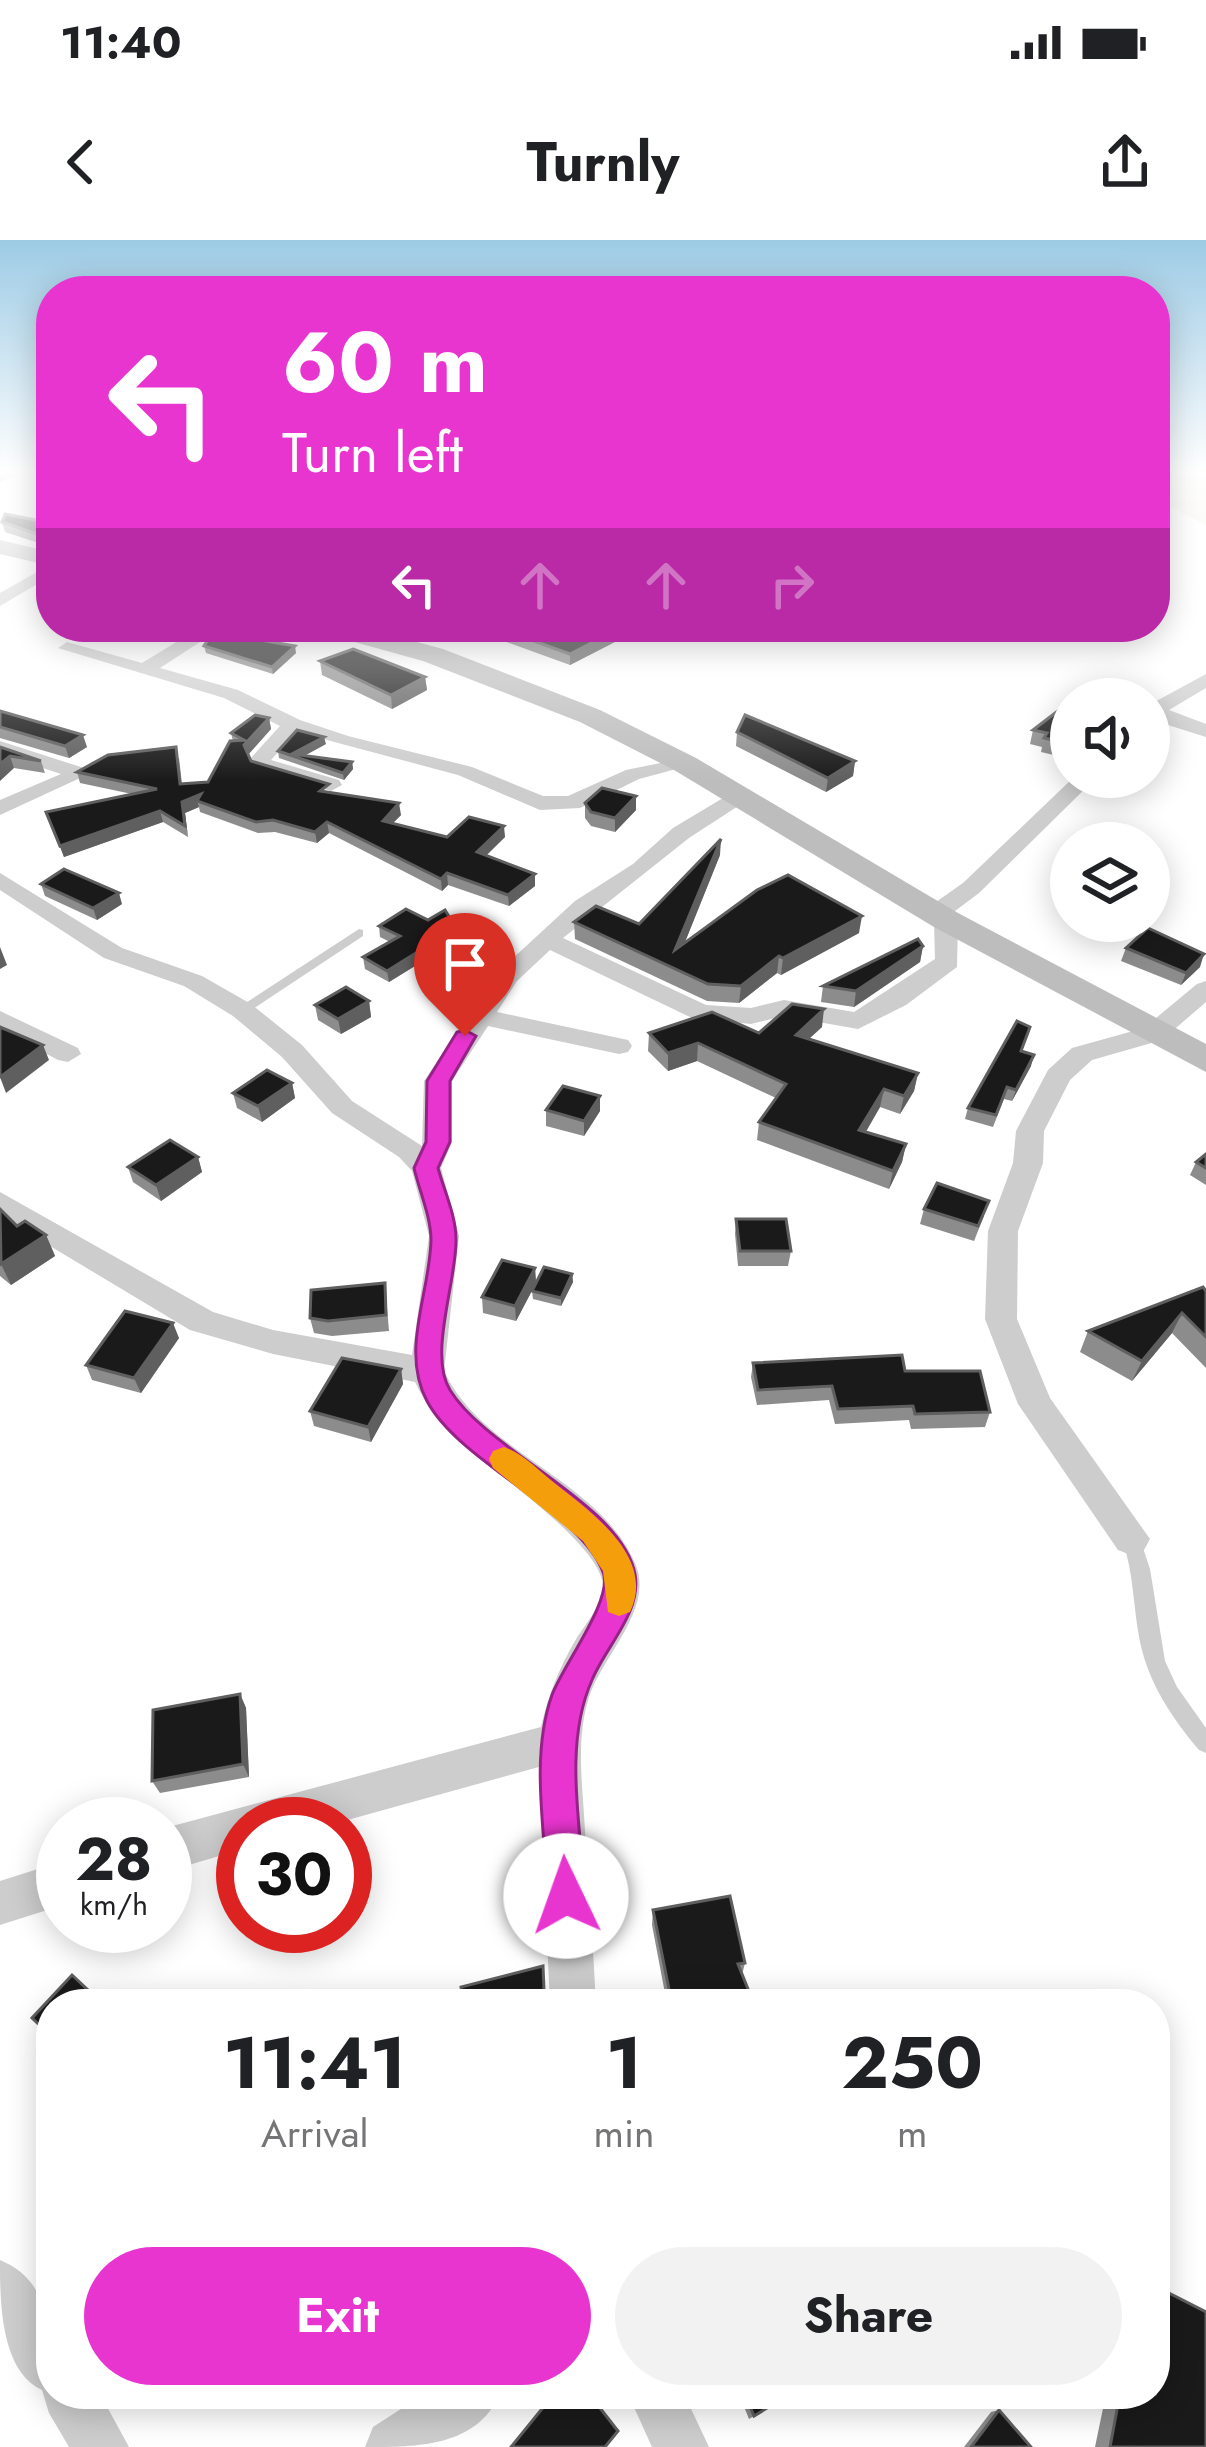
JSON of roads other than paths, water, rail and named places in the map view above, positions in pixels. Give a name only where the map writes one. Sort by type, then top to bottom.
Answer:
[{"type":"main road","points":[[386,642],[523,687],[686,764],[940,917],[1206,1060]]},
{"type":"street","points":[[0,601],[36,578]]},
{"type":"street","points":[[144,670],[190,642]]},
{"type":"street","points":[[67,648],[231,694],[293,724],[464,771],[540,803],[572,803],[633,774],[686,764]]},
{"type":"street","points":[[1170,700],[1206,680]]},
{"type":"street","points":[[1170,718],[1206,731]]},
{"type":"street","points":[[293,724],[260,764],[331,784]]},
{"type":"street","points":[[0,747],[80,773],[0,808]]},
{"type":"street","points":[[426,1168],[438,1142],[438,1081],[478,1016],[544,938],[641,869],[681,833],[741,797]]},
{"type":"street","points":[[544,938],[701,1012],[751,1016],[784,1008],[858,1021],[897,1000],[948,962],[940,917],[1064,798]]},
{"type":"street","points":[[4,892],[113,953],[193,980],[242,1010],[292,1051],[342,1107],[409,1150],[426,1168],[444,1236],[427,1371],[440,1400],[593,1532],[619,1568],[622,1595],[580,1669],[567,1700],[559,1742],[572,1989]]},
{"type":"street","points":[[1131,1538],[1035,1404],[1001,1319],[1003,1231],[1028,1163],[1030,1130],[1058,1076],[1082,1054],[1153,1034],[1206,989]]},
{"type":"street","points":[[478,1016],[619,1046]]},
{"type":"street","points":[[0,1019],[68,1054]]},
{"type":"street","points":[[0,1202],[202,1321],[273,1342],[427,1371]]},
{"type":"street","points":[[356,1797],[559,1742]]},
{"type":"street","points":[[0,1903],[36,1892]]},
{"type":"street","points":[[0,2286],[36,2343]]},
{"type":"street","points":[[77,2409],[101,2447]]},
{"type":"street","points":[[393,2447],[450,2409]]},
{"type":"street","points":[[663,2409],[681,2447]]},
{"type":"lane","points":[[242,1010],[359,933]]},
{"type":"lane","points":[[1131,1538],[1144,1570],[1155,1663],[1184,1717],[1206,1743]]}]
